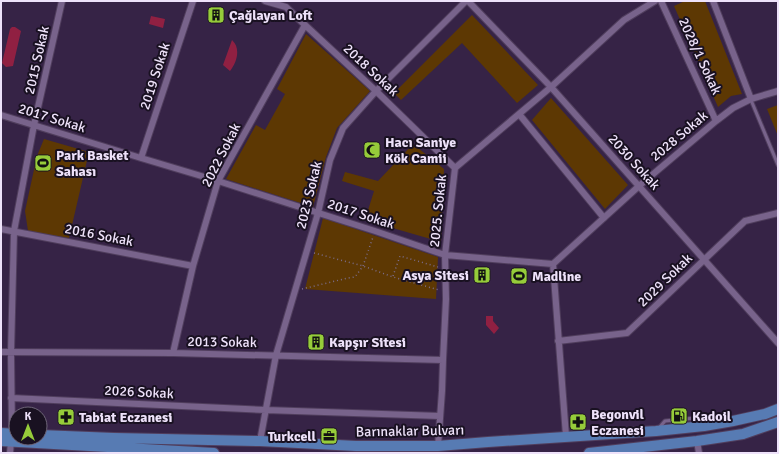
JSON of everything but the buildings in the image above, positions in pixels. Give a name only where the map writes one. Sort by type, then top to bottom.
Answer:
[{"type":"main road","name":"Barınaklar Bulvarı","points":[[48,435],[260,441],[356,446],[438,446],[656,431],[704,426],[759,415],[778,409]]},
{"type":"main road","points":[[589,453],[697,441],[744,434],[778,422]]},
{"type":"main road","points":[[48,440],[214,453]]},
{"type":"street","name":"2015 Sokak","points":[[11,406],[14,231],[34,125],[62,1]]},
{"type":"street","name":"2019 Sokak","points":[[141,158],[193,1]]},
{"type":"street","name":"2018 Sokak","points":[[264,1],[286,7],[376,90],[455,168]]},
{"type":"street","name":"2030 Sokak","points":[[467,1],[551,87],[778,343]]},
{"type":"street","name":"2023 Sokak","points":[[260,441],[276,355],[318,213],[330,160],[343,128],[376,90],[467,1]]},
{"type":"street","name":"2025. Sokak","points":[[438,446],[446,292],[445,255],[455,168],[551,87],[624,20],[655,1]]},
{"type":"street","name":"2028/1 Sokak","points":[[661,1],[716,121]]},
{"type":"street","points":[[713,1],[751,99]]},
{"type":"street","name":"2022 Sokak","points":[[173,353],[193,266],[218,181],[305,25]]},
{"type":"street","name":"2028 Sokak","points":[[553,264],[639,186],[716,121],[733,108],[751,99],[778,91]]},
{"type":"street","points":[[519,114],[604,218]]},
{"type":"street","name":"2017 Sokak","points":[[1,115],[218,181],[445,255],[553,264]]},
{"type":"street","name":"2029 Sokak","points":[[558,341],[627,333],[745,221],[778,213]]},
{"type":"street","name":"2016 Sokak","points":[[1,229],[193,266]]},
{"type":"street","points":[[553,264],[566,436]]},
{"type":"street","name":"2013 Sokak","points":[[1,352],[173,353],[443,360]]},
{"type":"street","name":"2026 Sokak","points":[[11,398],[266,410],[440,416]]},
{"type":"street","points":[[697,441],[699,453]]},
{"type":"lane","points":[[751,99],[778,165]]},
{"type":"path","points":[[295,290],[355,277],[363,266],[375,231]]},
{"type":"path","points":[[307,251],[363,266],[393,277],[446,292]]},
{"type":"path","points":[[393,277],[400,256],[446,269]]},
{"type":"shaded area","points":[[685,1],[705,1],[742,94],[731,96],[718,107],[674,6]]},
{"type":"shaded area","points":[[472,15],[538,85],[517,103],[462,43],[401,100],[394,93]]},
{"type":"shaded area","points":[[151,16],[165,19],[163,28],[149,24]]},
{"type":"shaded area","points":[[15,27],[21,31],[13,66],[6,67],[2,63],[10,29]]},
{"type":"shaded area","points":[[306,34],[370,91],[337,128],[326,157],[313,207],[226,179],[256,125],[265,130],[285,94],[277,89]]},
{"type":"shaded area","points":[[232,40],[235,43],[237,55],[235,63],[230,71],[223,65]]},
{"type":"shaded area","points":[[551,98],[628,185],[605,209],[532,120]]},
{"type":"shaded area","points":[[778,105],[778,136],[767,109]]},
{"type":"shaded area","points":[[44,139],[89,152],[69,238],[28,231],[25,211],[37,156]]},
{"type":"shaded area","points":[[413,144],[444,169],[441,242],[365,220],[374,191],[342,181],[345,172],[378,181]]},
{"type":"shaded area","points":[[323,218],[438,257],[436,299],[305,289]]},
{"type":"shaded area","points":[[486,316],[493,316],[493,321],[499,328],[494,334],[486,325]]},
{"type":"place","name":"Çağlayan Loft","points":[[216,15]]},
{"type":"place","name":"Hacı Saniye Kök Camii","points":[[372,150]]},
{"type":"place","name":"Park Basket Sahası","points":[[43,163]]},
{"type":"place","name":"Asya Sitesi","points":[[482,275]]},
{"type":"place","name":"Madline","points":[[519,276]]},
{"type":"place","name":"Kapşır Sitesi","points":[[316,342]]},
{"type":"place","name":"Kadoil","points":[[679,416]]},
{"type":"place","name":"Tabiat Eczanesi","points":[[66,417]]},
{"type":"place","name":"Begonvil Eczanesi","points":[[578,422]]},
{"type":"place","name":"Turkcell","points":[[329,436]]}]
